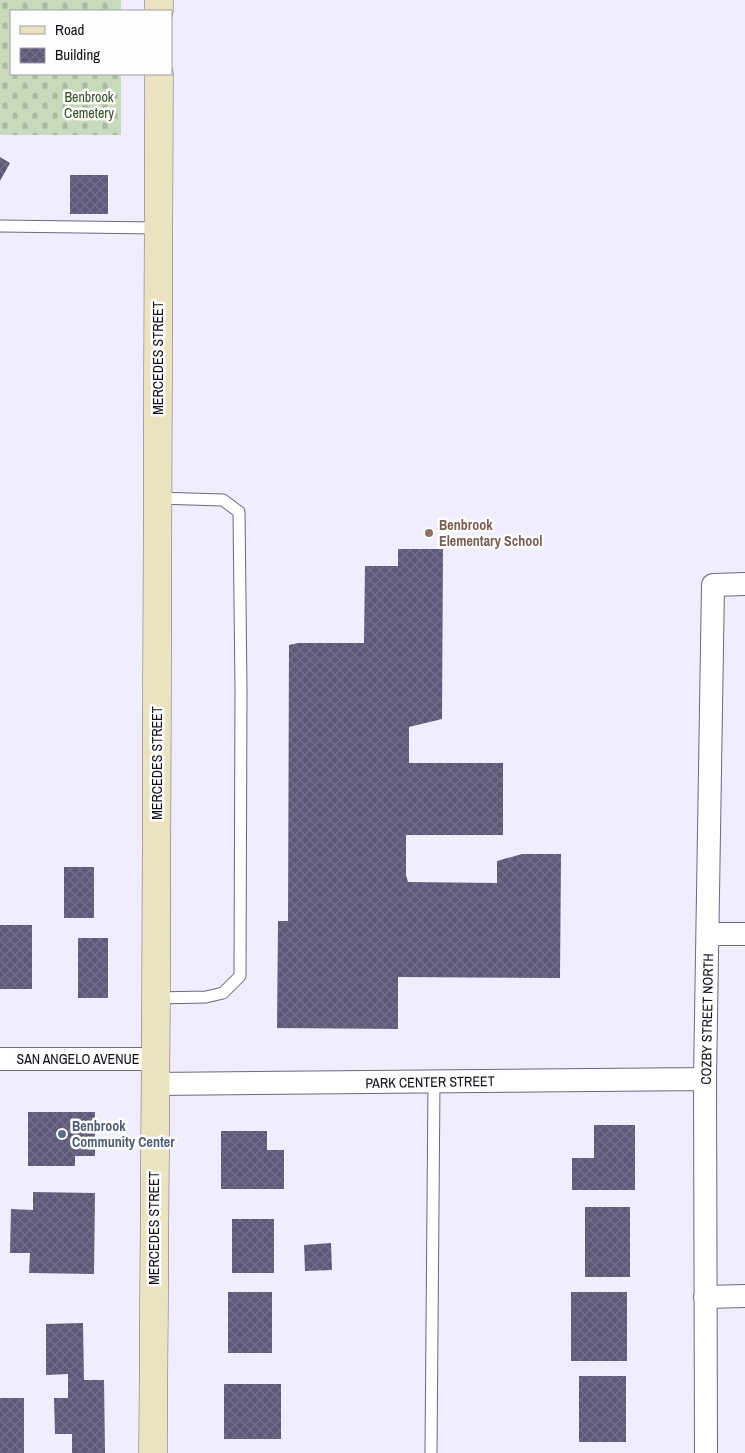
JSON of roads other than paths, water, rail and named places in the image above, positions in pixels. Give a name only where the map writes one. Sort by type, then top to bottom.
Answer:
[{"type":"street","name":"MERCEDES STREET","points":[[153,1453],[159,75]]},
{"type":"street","name":"COZBY STREET NORTH","points":[[706,1453],[705,1079],[713,585],[745,584]]},
{"type":"street","points":[[708,934],[745,934]]},
{"type":"street","name":"SAN ANGELO AVENUE","points":[[0,1058],[155,1072]]},
{"type":"street","name":"PARK CENTER STREET","points":[[155,1072],[434,1082],[705,1079]]},
{"type":"street","points":[[705,1296],[745,1296]]},
{"type":"lane","points":[[0,226],[158,228]]},
{"type":"lane","points":[[156,998],[206,997],[223,993],[240,976],[241,748],[238,512],[223,500],[157,498]]},
{"type":"lane","points":[[431,1453],[434,1082]]},
{"type":"place","name":"Benbrook Elementary School","points":[[429,533]]},
{"type":"place","name":"Benbrook Community Center","points":[[62,1134]]},
{"type":"park label","name":"Benbrook Cemetery","points":[[89,105]]}]
